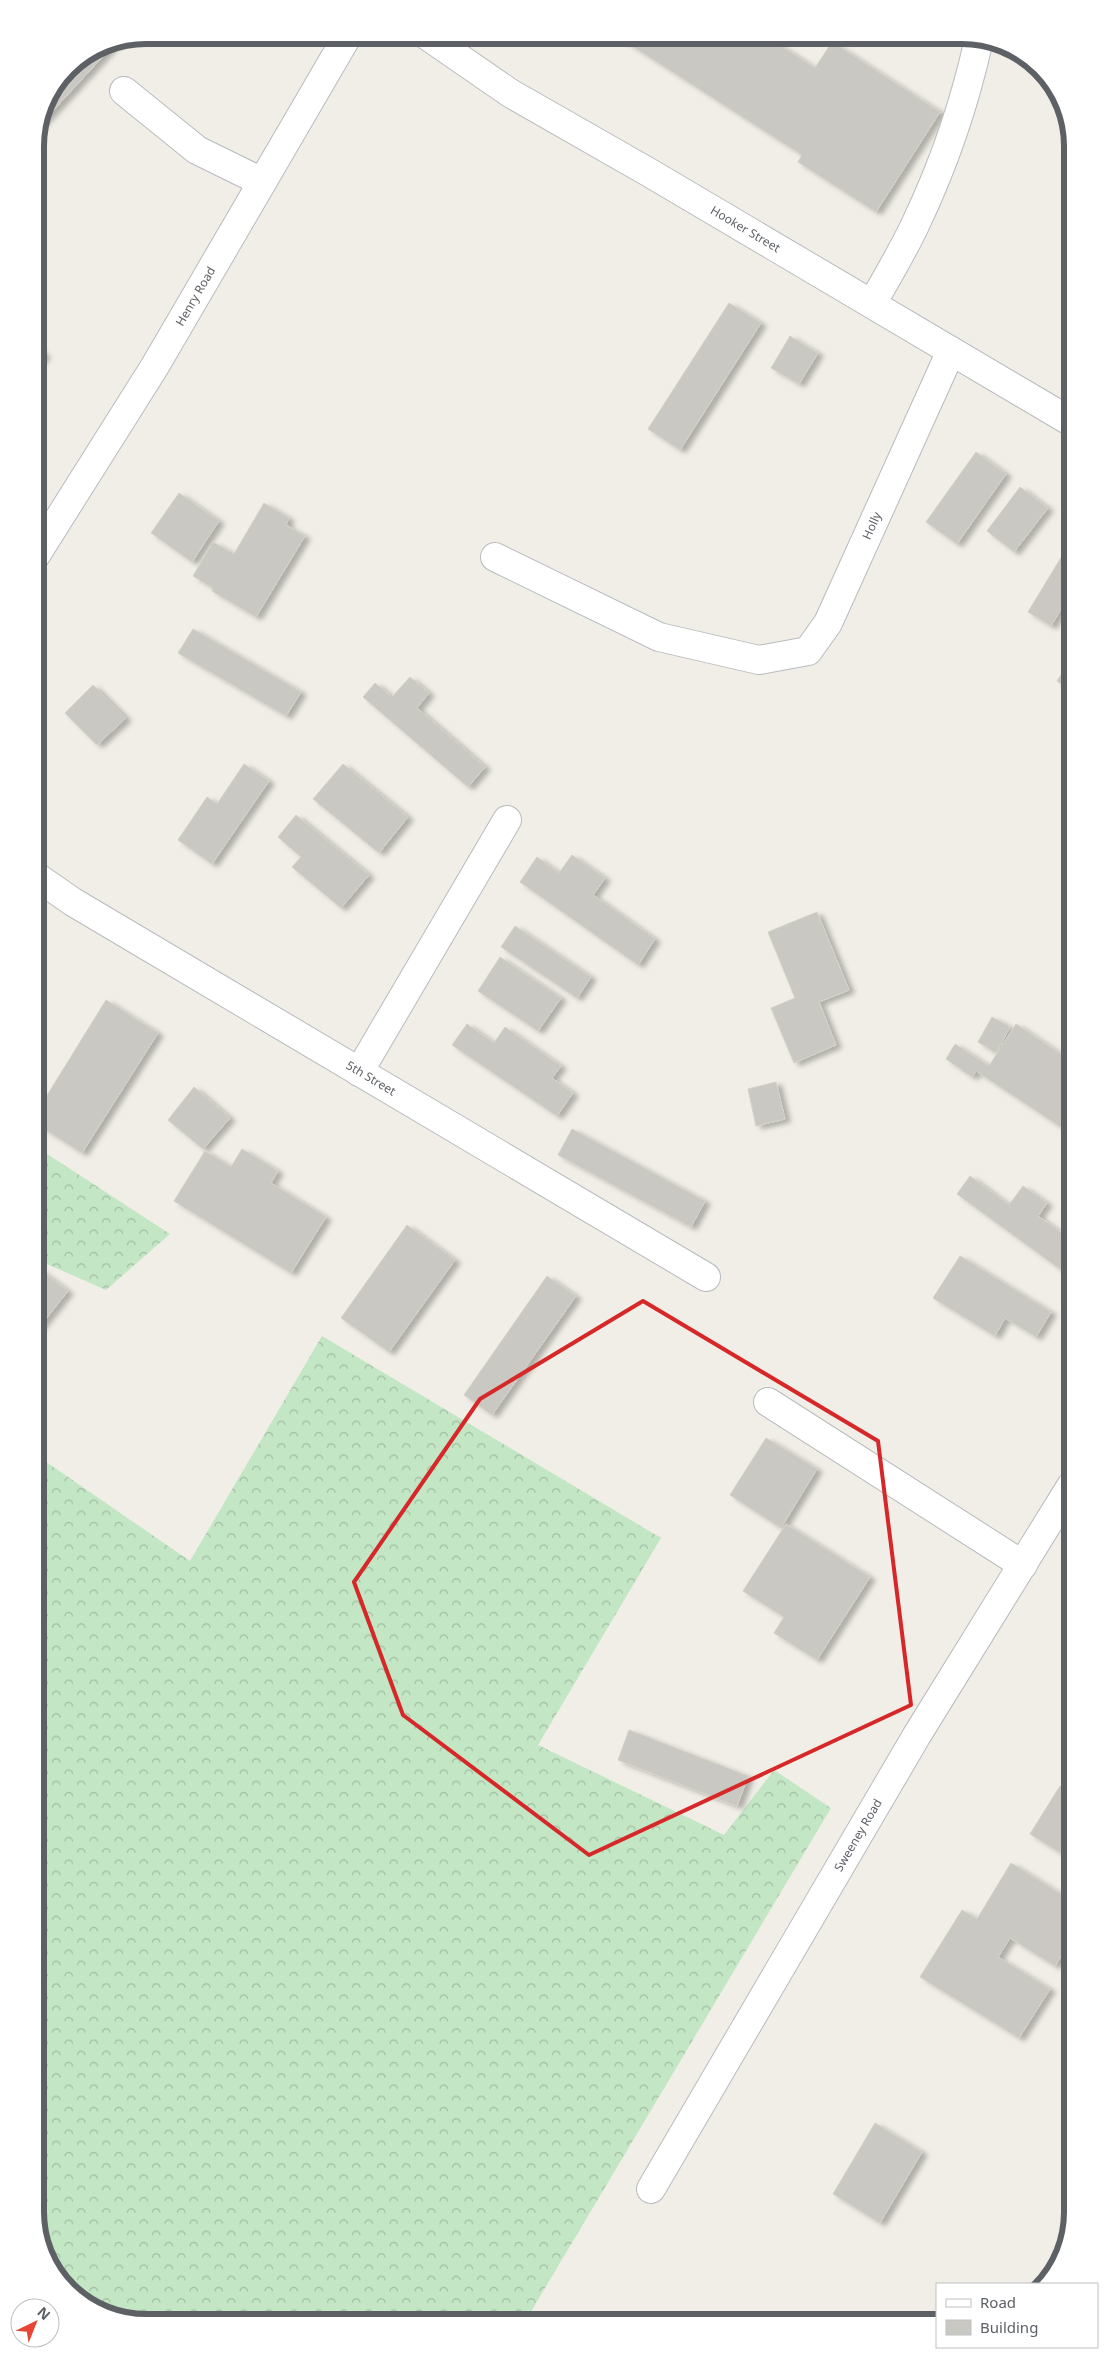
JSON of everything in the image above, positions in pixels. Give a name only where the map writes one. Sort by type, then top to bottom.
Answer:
[{"type":"street","name":"Henry Road","points":[[44,542],[155,366],[343,44]]},
{"type":"street","name":"Hooker Street","points":[[439,44],[510,93],[1064,418]]},
{"type":"street","points":[[872,304],[916,225],[944,161],[969,82],[978,45]]},
{"type":"street","points":[[124,91],[197,150],[262,182]]},
{"type":"street","name":"Holly","points":[[495,557],[659,637],[759,660],[808,651],[828,623],[951,351]]},
{"type":"street","points":[[359,1072],[507,820]]},
{"type":"street","name":"5th Street","points":[[44,882],[73,902],[706,1277]]},
{"type":"street","points":[[768,1402],[1023,1565]]},
{"type":"street","name":"Sweeney Road","points":[[651,2189],[917,1735],[1064,1498]]},
{"type":"highlighted area","points":[[643,1301],[878,1441],[911,1705],[589,1855],[403,1715],[354,1582],[480,1399]]},
{"type":"green space","points":[[44,1152],[170,1234],[106,1290],[44,1263]]},
{"type":"green space","points":[[322,1336],[661,1538],[538,1745],[724,1835],[774,1770],[831,1808],[530,2314],[139,2314],[119,2311],[95,2301],[74,2284],[57,2263],[49,2245],[44,2212],[44,1460],[190,1561]]},
{"type":"building","points":[[629,44],[778,44],[815,68],[831,44],[835,44],[940,112],[876,212],[798,162],[802,155]]},
{"type":"building","points":[[107,52],[48,116],[54,101],[69,79],[89,61]]},
{"type":"building","points":[[729,303],[761,323],[680,450],[648,429]]},
{"type":"building","points":[[790,336],[818,353],[799,384],[771,368]]},
{"type":"building","points":[[976,452],[1006,474],[957,544],[926,522]]},
{"type":"building","points":[[1020,487],[1048,508],[1014,552],[987,531]]},
{"type":"building","points":[[179,493],[219,521],[192,562],[151,533]]},
{"type":"building","points":[[264,503],[289,518],[286,525],[305,536],[256,617],[212,591],[213,588],[193,576],[213,542],[234,554]]},
{"type":"building","points":[[1064,553],[1064,604],[1051,626],[1028,612]]},
{"type":"building","points":[[193,629],[301,692],[286,716],[178,653]]},
{"type":"building","points":[[1064,670],[1064,686],[1057,681]]},
{"type":"building","points":[[410,677],[429,693],[417,708],[485,767],[468,787],[363,697],[375,683],[392,697]]},
{"type":"building","points":[[93,685],[126,718],[97,745],[65,713]]},
{"type":"building","points":[[244,764],[269,781],[212,864],[178,840],[207,797],[217,804]]},
{"type":"building","points":[[343,764],[408,817],[379,853],[313,799]]},
{"type":"building","points":[[296,815],[369,875],[341,908],[292,867],[301,857],[278,837]]},
{"type":"building","points":[[572,855],[605,878],[593,895],[655,939],[638,965],[520,882],[537,857],[559,873]]},
{"type":"building","points":[[817,912],[849,990],[819,1002],[836,1045],[794,1063],[771,1008],[795,998],[768,932]]},
{"type":"building","points":[[515,926],[591,977],[577,998],[501,947]]},
{"type":"building","points":[[500,957],[561,998],[538,1031],[478,991]]},
{"type":"building","points":[[106,1000],[158,1033],[82,1153],[44,1129],[44,1100]]},
{"type":"building","points":[[992,1017],[1010,1027],[996,1053],[978,1042]]},
{"type":"building","points":[[467,1024],[494,1043],[505,1027],[561,1066],[552,1078],[573,1093],[557,1116],[452,1045]]},
{"type":"building","points":[[1016,1024],[1064,1056],[1064,1129],[976,1071],[972,1077],[946,1059],[955,1044],[989,1066]]},
{"type":"building","points":[[776,1082],[785,1119],[756,1126],[748,1089]]},
{"type":"building","points":[[194,1087],[230,1118],[203,1149],[168,1120]]},
{"type":"building","points":[[572,1129],[705,1201],[691,1227],[558,1155]]},
{"type":"building","points":[[242,1149],[278,1171],[271,1183],[326,1217],[291,1273],[174,1201],[205,1151],[231,1167]]},
{"type":"building","points":[[970,1176],[1009,1205],[1023,1186],[1047,1203],[1038,1216],[1064,1235],[1064,1272],[957,1194]]},
{"type":"building","points":[[407,1225],[455,1260],[389,1352],[341,1318]]},
{"type":"building","points":[[960,1256],[1051,1312],[1036,1337],[1005,1318],[995,1336],[933,1298]]},
{"type":"building","points":[[44,1273],[68,1291],[44,1321]]},
{"type":"building","points":[[547,1276],[576,1296],[492,1415],[464,1395]]},
{"type":"building","points":[[766,1438],[817,1469],[781,1528],[730,1495]]},
{"type":"building","points":[[786,1524],[870,1577],[817,1660],[774,1633],[784,1617],[743,1591]]},
{"type":"building","points":[[629,1730],[748,1776],[737,1806],[618,1760]]},
{"type":"building","points":[[1060,1786],[1064,1789],[1064,1855],[1030,1834]]},
{"type":"building","points":[[1011,1863],[1064,1896],[1064,1951],[1055,1966],[1010,1938],[998,1957],[1050,1989],[1019,2038],[920,1977],[962,1910],[977,1919]]},
{"type":"building","points":[[875,2123],[922,2152],[880,2223],[833,2194]]}]
